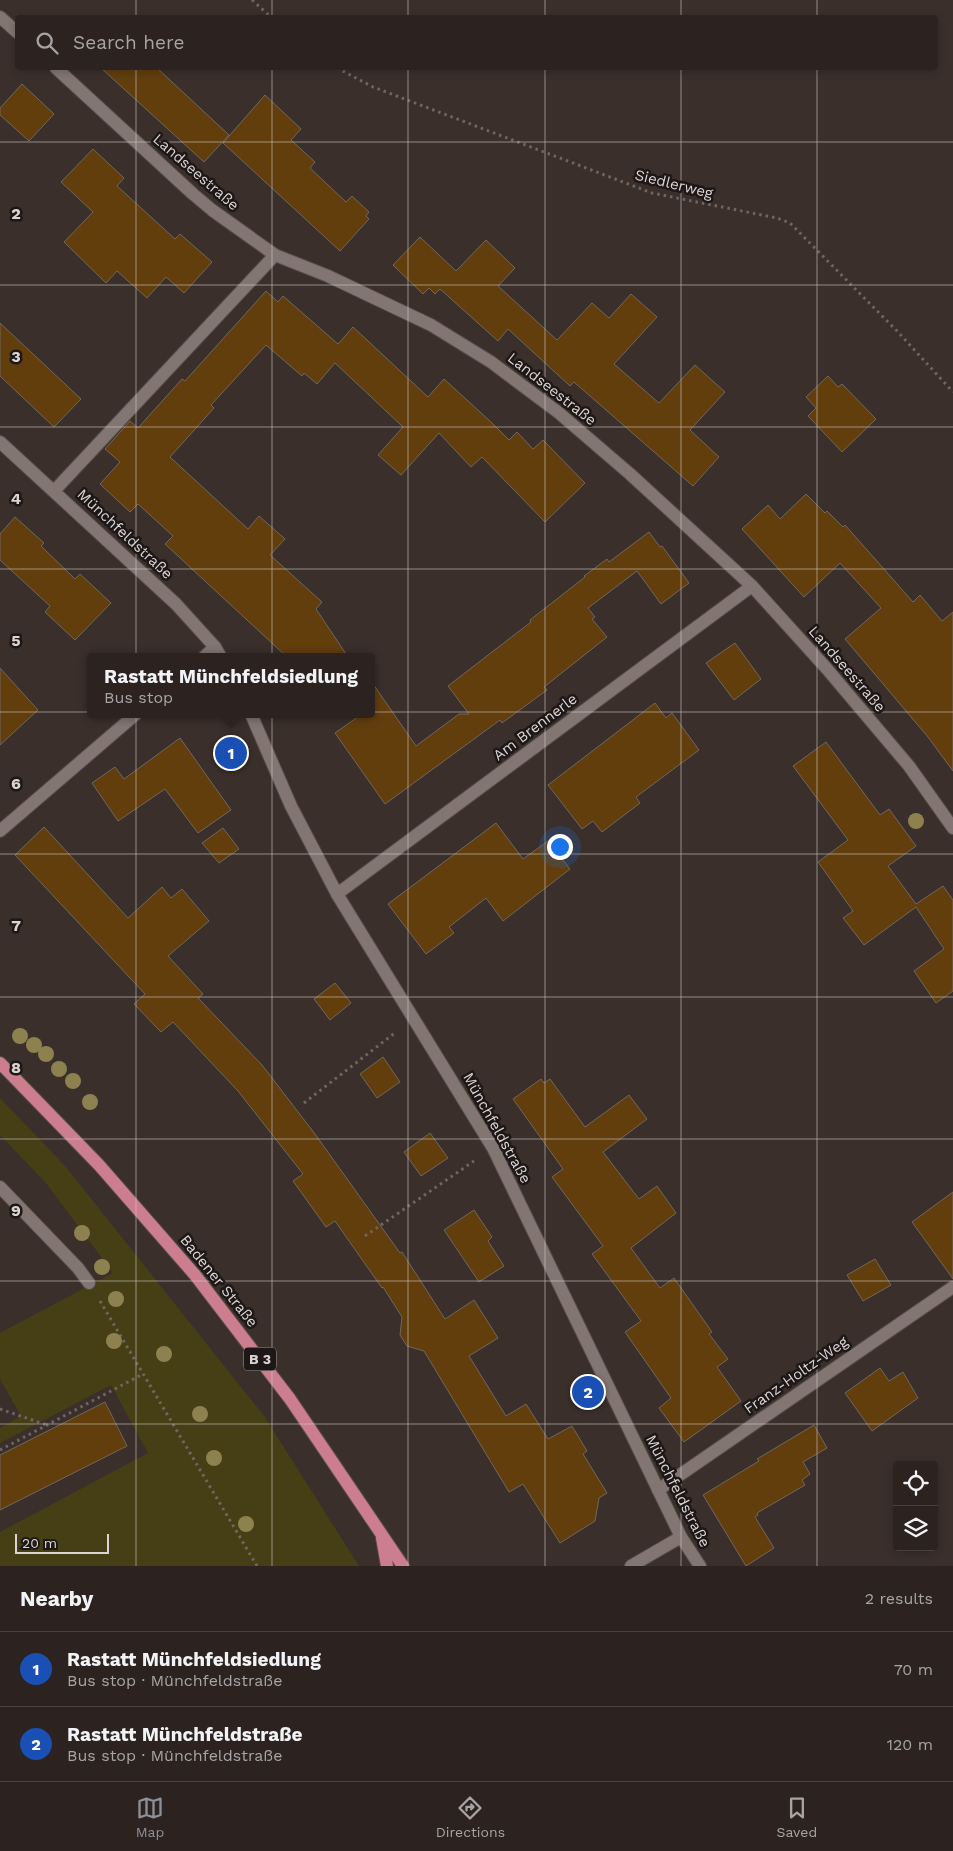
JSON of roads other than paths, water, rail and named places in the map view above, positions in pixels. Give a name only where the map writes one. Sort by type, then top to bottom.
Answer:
[{"type":"main road","name":"Badener Straße","points":[[0,1063],[99,1165],[196,1275],[290,1399],[404,1566]]},
{"type":"main road","points":[[382,1534],[387,1566]]},
{"type":"street","points":[[0,17],[15,30]]},
{"type":"street","name":"Landseestraße","points":[[58,70],[193,194],[275,255],[328,276],[432,325],[491,362],[559,413],[630,474],[752,586],[827,669],[909,766],[953,828]]},
{"type":"street","points":[[54,491],[275,255]]},
{"type":"street","name":"Münchfeldstraße","points":[[0,442],[176,604],[218,652]]},
{"type":"street","name":"Am Brennerle","points":[[337,894],[752,586]]},
{"type":"street","points":[[0,831],[131,718]]},
{"type":"street","name":"Münchfeldstraße","points":[[253,718],[291,806],[337,894],[493,1148],[681,1537],[700,1566]]},
{"type":"street","points":[[0,1187],[78,1268],[90,1283]]},
{"type":"street","name":"Franz-Holtz-Weg","points":[[658,1490],[953,1287]]},
{"type":"street","points":[[632,1566],[681,1537]]},
{"type":"place","name":"Rastatt Münchfeldsiedlung","points":[[231,753]]},
{"type":"place","name":"Rastatt Münchfeldstraße","points":[[588,1392]]}]
